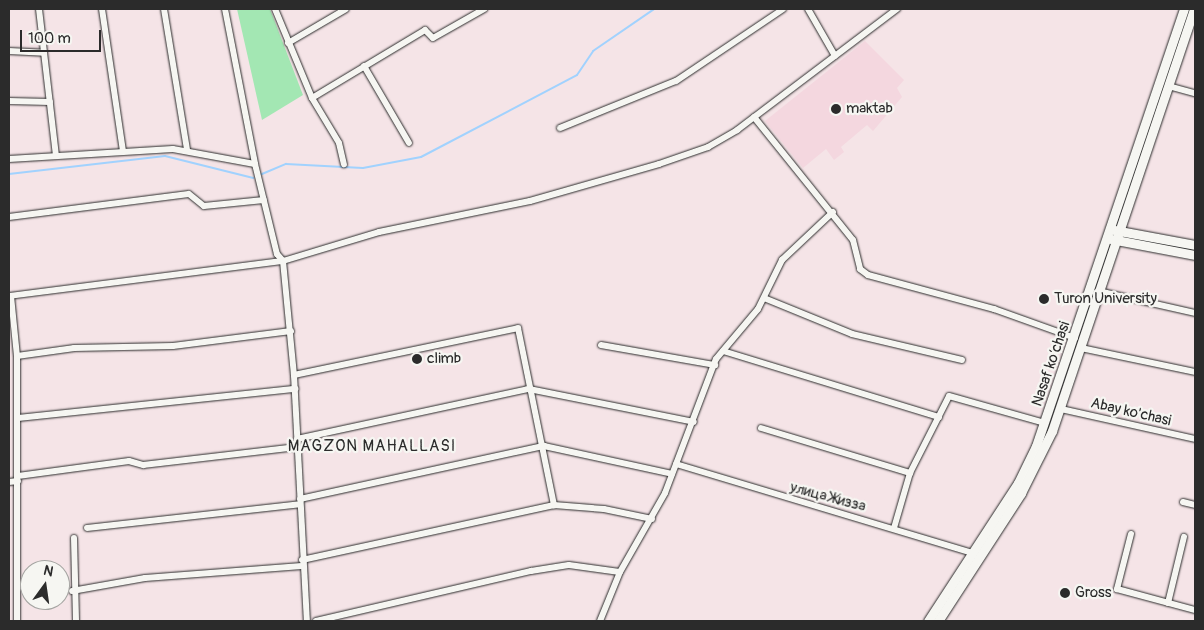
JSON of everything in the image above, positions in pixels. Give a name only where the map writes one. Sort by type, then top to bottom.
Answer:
[{"type":"main road","name":"Nasaf ko‘chasi","points":[[938,621],[1021,493],[1061,409],[1098,291],[1112,234],[1184,9]]},
{"type":"main road","name":"Nasaf ko‘chasi","points":[[928,621],[1018,483],[1045,423],[1112,234],[1168,86],[1194,9]]},
{"type":"main road","points":[[1112,234],[1195,245]]},
{"type":"main road","points":[[1112,234],[1195,255]]},
{"type":"street","points":[[39,9],[56,156]]},
{"type":"street","points":[[102,9],[123,151]]},
{"type":"street","points":[[164,9],[187,150]]},
{"type":"street","points":[[225,9],[255,164],[277,254],[283,262],[295,388],[302,563],[307,621]]},
{"type":"street","points":[[275,9],[312,98],[339,143],[344,164]]},
{"type":"street","points":[[288,43],[346,9]]},
{"type":"street","points":[[312,98],[425,30],[433,38],[484,9]]},
{"type":"street","points":[[560,128],[676,81],[783,9]]},
{"type":"street","points":[[808,9],[835,56]]},
{"type":"street","points":[[17,621],[12,546],[18,479],[17,356],[10,296],[283,262],[379,232],[530,201],[659,164],[708,147],[754,117],[896,9]]},
{"type":"street","points":[[9,51],[44,53]]},
{"type":"street","points":[[364,66],[409,143]]},
{"type":"street","points":[[1168,86],[1195,93]]},
{"type":"street","points":[[9,101],[50,102]]},
{"type":"street","points":[[754,117],[853,240],[860,269],[868,275],[994,309],[1075,338]]},
{"type":"street","points":[[9,159],[123,151],[187,150],[255,164]]},
{"type":"street","points":[[9,216],[189,194],[204,206],[264,200]]},
{"type":"street","points":[[600,621],[620,572],[652,520],[694,422],[714,364],[764,298],[782,260],[832,212]]},
{"type":"street","points":[[1098,291],[1195,312]]},
{"type":"street","points":[[764,298],[852,334],[962,360]]},
{"type":"street","points":[[294,375],[518,328],[529,389],[544,446],[554,505]]},
{"type":"street","points":[[17,356],[74,348],[173,346],[291,331]]},
{"type":"street","points":[[601,345],[714,364]]},
{"type":"street","points":[[1081,348],[1195,372]]},
{"type":"street","points":[[723,351],[939,417]]},
{"type":"street","points":[[9,425],[18,421],[295,388]]},
{"type":"street","points":[[296,439],[529,389],[694,422]]},
{"type":"street","points":[[894,528],[910,472],[948,396],[1045,423]]},
{"type":"street","name":"Abay ko'chasi","points":[[1061,409],[1195,439]]},
{"type":"street","points":[[761,428],[910,472]]},
{"type":"street","points":[[87,528],[300,502],[544,446],[672,474]]},
{"type":"street","points":[[9,482],[129,461],[143,465],[297,448]]},
{"type":"street","name":"улица Жизза","points":[[676,464],[973,553]]},
{"type":"street","points":[[1183,502],[1195,505]]},
{"type":"street","points":[[72,591],[145,578],[302,563],[554,505],[604,509],[652,520]]},
{"type":"street","points":[[1131,534],[1117,589],[1195,610]]},
{"type":"street","points":[[1168,603],[1184,537]]},
{"type":"street","points":[[74,538],[72,591],[76,621]]},
{"type":"street","points":[[316,621],[531,571],[569,566],[620,572]]},
{"type":"street","points":[[9,613],[16,612]]},
{"type":"shaded area","name":"maktab","points":[[865,41],[904,80],[897,88],[902,97],[873,131],[867,125],[841,147],[844,152],[834,160],[826,149],[803,168],[765,121]]},
{"type":"green space","points":[[237,9],[270,9],[303,95],[262,120]]},
{"type":"waterway","points":[[262,174],[286,164],[363,168],[421,157],[577,75],[593,51],[654,9]]},
{"type":"waterway","points":[[703,9],[711,9]]},
{"type":"waterway","points":[[9,174],[165,156],[253,178]]},
{"type":"place","name":"maktab","points":[[836,109]]},
{"type":"place","name":"Turon University","points":[[1044,299]]},
{"type":"place","name":"climb","points":[[417,359]]},
{"type":"place","name":"Gross","points":[[1065,593]]},
{"type":"district","name":"MAGZON MAHALLASI","points":[[372,446]]}]
